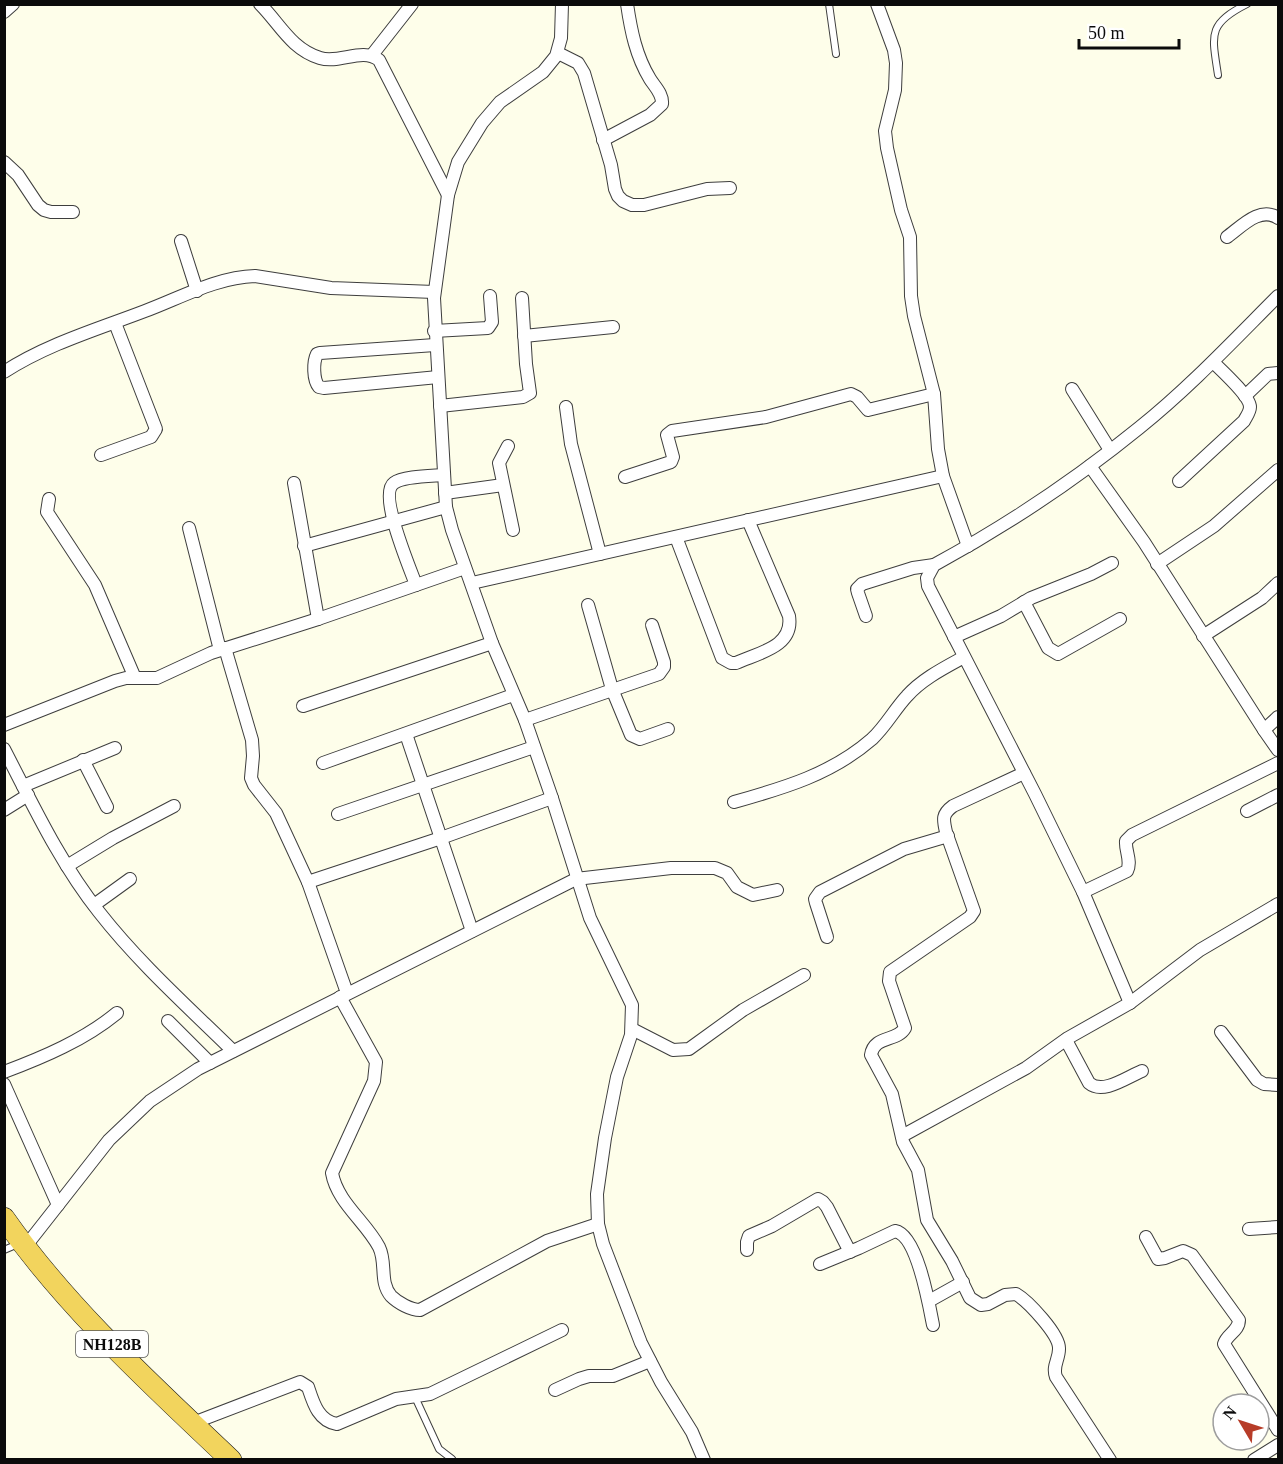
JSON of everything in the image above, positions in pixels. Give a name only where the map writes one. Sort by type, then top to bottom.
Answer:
[{"type":"highway","name":"NH128B","points":[[4,1218],[17,1246],[113,1345],[231,1460]]},
{"type":"street","points":[[4,12],[13,4]]},
{"type":"street","points":[[261,4],[295,45],[309,54],[334,60],[365,54],[372,55],[384,67],[448,195]]},
{"type":"street","points":[[372,55],[412,4]]},
{"type":"street","points":[[562,4],[558,53],[543,72],[500,102],[482,123],[458,162],[448,195],[434,292],[434,331],[446,507],[492,643],[525,720],[590,918],[628,992],[632,1005],[632,1029],[617,1077],[605,1138],[597,1194],[598,1224],[641,1343],[692,1432],[704,1460]]},
{"type":"street","points":[[603,140],[650,115],[662,104],[661,95],[649,77],[635,45],[627,4]]},
{"type":"street","points":[[877,4],[894,50],[896,63],[895,90],[885,131],[901,210],[910,237],[911,296],[914,316],[934,394],[938,449],[944,476],[968,546]]},
{"type":"street","points":[[558,53],[572,59],[581,67],[611,165],[615,189],[623,201],[632,205],[644,205],[707,189],[730,188]]},
{"type":"street","points":[[4,162],[18,175],[38,205],[44,210],[73,212]]},
{"type":"street","points":[[1227,237],[1259,215],[1273,214],[1278,218]]},
{"type":"street","points":[[181,241],[197,291]]},
{"type":"street","points":[[4,372],[16,364],[61,344],[229,279],[255,276],[331,288],[434,292]]},
{"type":"street","points":[[434,331],[488,328],[492,322],[490,296]]},
{"type":"street","points":[[866,616],[857,589],[862,584],[913,568],[934,565],[1013,520],[1140,428],[1213,362],[1278,296]]},
{"type":"street","points":[[440,406],[527,396],[531,390],[526,364],[522,298]]},
{"type":"street","points":[[101,455],[151,437],[156,429],[115,323]]},
{"type":"street","points":[[524,336],[613,327]]},
{"type":"street","points":[[435,345],[317,354],[315,381],[324,388],[438,377]]},
{"type":"street","points":[[1179,481],[1244,421],[1250,407],[1245,396],[1213,362]]},
{"type":"street","points":[[1245,396],[1268,374],[1278,373]]},
{"type":"street","points":[[1072,389],[1110,450]]},
{"type":"street","points":[[625,477],[671,462],[673,457],[667,435],[672,431],[766,417],[851,394],[858,397],[865,408],[872,410],[934,394]]},
{"type":"street","points":[[566,407],[571,444],[600,554]]},
{"type":"street","points":[[508,446],[499,463],[513,530]]},
{"type":"street","points":[[1090,466],[1278,750]]},
{"type":"street","points":[[1157,564],[1214,526],[1278,470]]},
{"type":"street","points":[[416,585],[394,521],[388,495],[392,485],[402,480],[444,475]]},
{"type":"street","points":[[472,584],[944,476]]},
{"type":"street","points":[[294,483],[318,619]]},
{"type":"street","points":[[445,493],[503,485]]},
{"type":"street","points":[[48,499],[47,512],[95,585],[135,678]]},
{"type":"street","points":[[304,546],[446,507]]},
{"type":"street","points":[[676,537],[722,658],[736,663],[780,644],[786,638],[790,624],[789,616],[748,520]]},
{"type":"street","points":[[189,528],[223,649],[252,740],[251,778],[276,813],[308,882],[343,995],[376,1062],[374,1081],[332,1173],[335,1186],[381,1251],[384,1282],[392,1297],[410,1308],[420,1310],[547,1241],[598,1224]]},
{"type":"street","points":[[954,637],[1001,616],[1024,602],[1112,563]]},
{"type":"street","points":[[934,565],[927,578],[928,586],[1083,892],[1130,1003]]},
{"type":"street","points":[[4,725],[115,681],[157,678],[223,649],[465,568]]},
{"type":"street","points":[[1203,636],[1262,598],[1278,583]]},
{"type":"street","points":[[1024,602],[1048,648],[1058,654],[1120,619]]},
{"type":"street","points":[[588,605],[612,689],[628,729],[635,738],[640,739],[668,729]]},
{"type":"street","points":[[525,720],[659,674],[664,667],[652,625]]},
{"type":"street","points":[[303,706],[492,643]]},
{"type":"street","points":[[734,802],[799,783],[845,759],[871,740],[917,686],[964,657]]},
{"type":"street","points":[[323,763],[513,694]]},
{"type":"street","points":[[1264,730],[1278,717]]},
{"type":"street","points":[[406,734],[472,931]]},
{"type":"street","points":[[338,814],[534,747]]},
{"type":"street","points":[[4,810],[26,791],[83,760],[115,748]]},
{"type":"street","points":[[4,749],[67,866],[94,905],[138,956],[233,1051]]},
{"type":"street","points":[[83,760],[106,807]]},
{"type":"street","points":[[1083,892],[1126,871],[1129,864],[1125,844],[1128,838],[1278,763]]},
{"type":"street","points":[[1024,773],[949,809],[943,820],[974,911],[970,917],[890,972],[889,981],[905,1028],[902,1033],[879,1041],[872,1050],[872,1060],[892,1094],[902,1136],[918,1170],[930,1228],[952,1261],[970,1298],[981,1305],[1016,1294],[1031,1306],[1058,1342],[1059,1351],[1054,1371],[1056,1377],[1110,1460]]},
{"type":"street","points":[[1247,811],[1278,795]]},
{"type":"street","points":[[308,882],[552,798]]},
{"type":"street","points":[[67,866],[113,838],[174,806]]},
{"type":"street","points":[[827,937],[815,899],[820,892],[891,855],[948,836]]},
{"type":"street","points":[[17,1246],[58,1205],[109,1140],[150,1101],[233,1051],[576,879],[671,868],[715,868],[727,873],[737,887],[753,895],[777,890]]},
{"type":"street","points":[[94,905],[129,879]]},
{"type":"street","points":[[902,1136],[1026,1068],[1066,1040],[1130,1003],[1200,950],[1278,903]]},
{"type":"street","points":[[632,1029],[673,1050],[689,1049],[742,1010],[804,975]]},
{"type":"street","points":[[4,1072],[64,1046],[105,1023],[117,1013]]},
{"type":"street","points":[[168,1021],[210,1063]]},
{"type":"street","points":[[1221,1032],[1257,1080],[1264,1084],[1278,1085]]},
{"type":"street","points":[[1066,1040],[1093,1087],[1104,1087],[1142,1071]]},
{"type":"street","points":[[4,1084],[58,1205]]},
{"type":"street","points":[[747,1250],[749,1236],[772,1226],[818,1199],[827,1207],[850,1252]]},
{"type":"street","points":[[1249,1229],[1278,1227]]},
{"type":"street","points":[[820,1264],[895,1231],[903,1234],[916,1258],[933,1325]]},
{"type":"street","points":[[1146,1237],[1158,1259],[1183,1251],[1192,1255],[1239,1320],[1238,1327],[1226,1338],[1224,1344],[1278,1430]]},
{"type":"street","points":[[928,1301],[963,1282]]},
{"type":"street","points":[[193,1423],[300,1382],[308,1387],[319,1413],[328,1422],[345,1421],[396,1399],[430,1395],[562,1330]]},
{"type":"street","points":[[555,1390],[589,1376],[613,1376],[650,1361]]},
{"type":"street","points":[[1254,1460],[1278,1444]]},
{"type":"lane","points":[[829,4],[836,54]]},
{"type":"lane","points":[[1218,75],[1213,43],[1215,31],[1221,21],[1247,4]]},
{"type":"lane","points":[[415,1397],[439,1449],[452,1459]]}]
